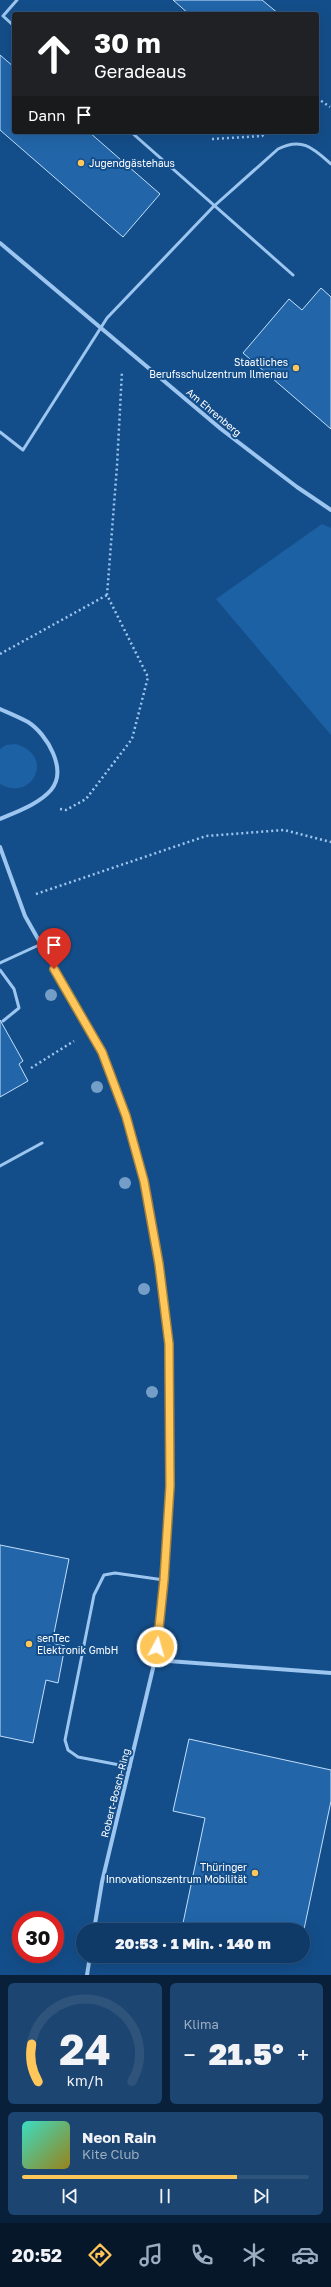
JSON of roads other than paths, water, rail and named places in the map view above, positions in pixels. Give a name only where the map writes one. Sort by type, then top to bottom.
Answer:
[{"type":"street","name":"Am Ehrenberg","points":[[0,243],[124,345],[222,429],[297,487],[331,510]]},
{"type":"street","points":[[0,709],[29,723],[48,744],[57,762],[58,779],[50,791],[32,804],[0,820]]},
{"type":"street","name":"Robert-Bosch-Ring","points":[[0,847],[19,900],[39,945],[102,1052],[126,1116],[144,1181],[159,1264],[169,1344],[170,1486],[164,1580],[155,1660],[102,1882],[95,1923]]},
{"type":"street","points":[[155,1660],[331,1673]]},
{"type":"street","points":[[87,1975],[89,1963]]},
{"type":"lane","points":[[12,24],[3,16],[17,0]]},
{"type":"lane","points":[[133,134],[213,207],[293,275]]},
{"type":"lane","points":[[0,432],[23,450],[107,318],[213,207],[278,148],[291,142],[312,147],[331,164]]},
{"type":"lane","points":[[0,963],[39,945]]},
{"type":"lane","points":[[0,970],[14,989],[19,1008],[3,1021]]},
{"type":"lane","points":[[0,1166],[42,1143]]},
{"type":"lane","points":[[130,1767],[78,1758],[68,1750],[65,1740],[94,1595],[104,1575],[115,1573],[164,1580]]},
{"type":"place","name":"Jugendgästehaus","points":[[81,163]]},
{"type":"place","name":"Staatliches Berufsschulzentrum Ilmenau","points":[[296,368]]},
{"type":"place","name":"senTec Elektronik GmbH","points":[[29,1644]]},
{"type":"place","name":"Thüringer Innovationszentrum Mobilität","points":[[255,1873]]}]
